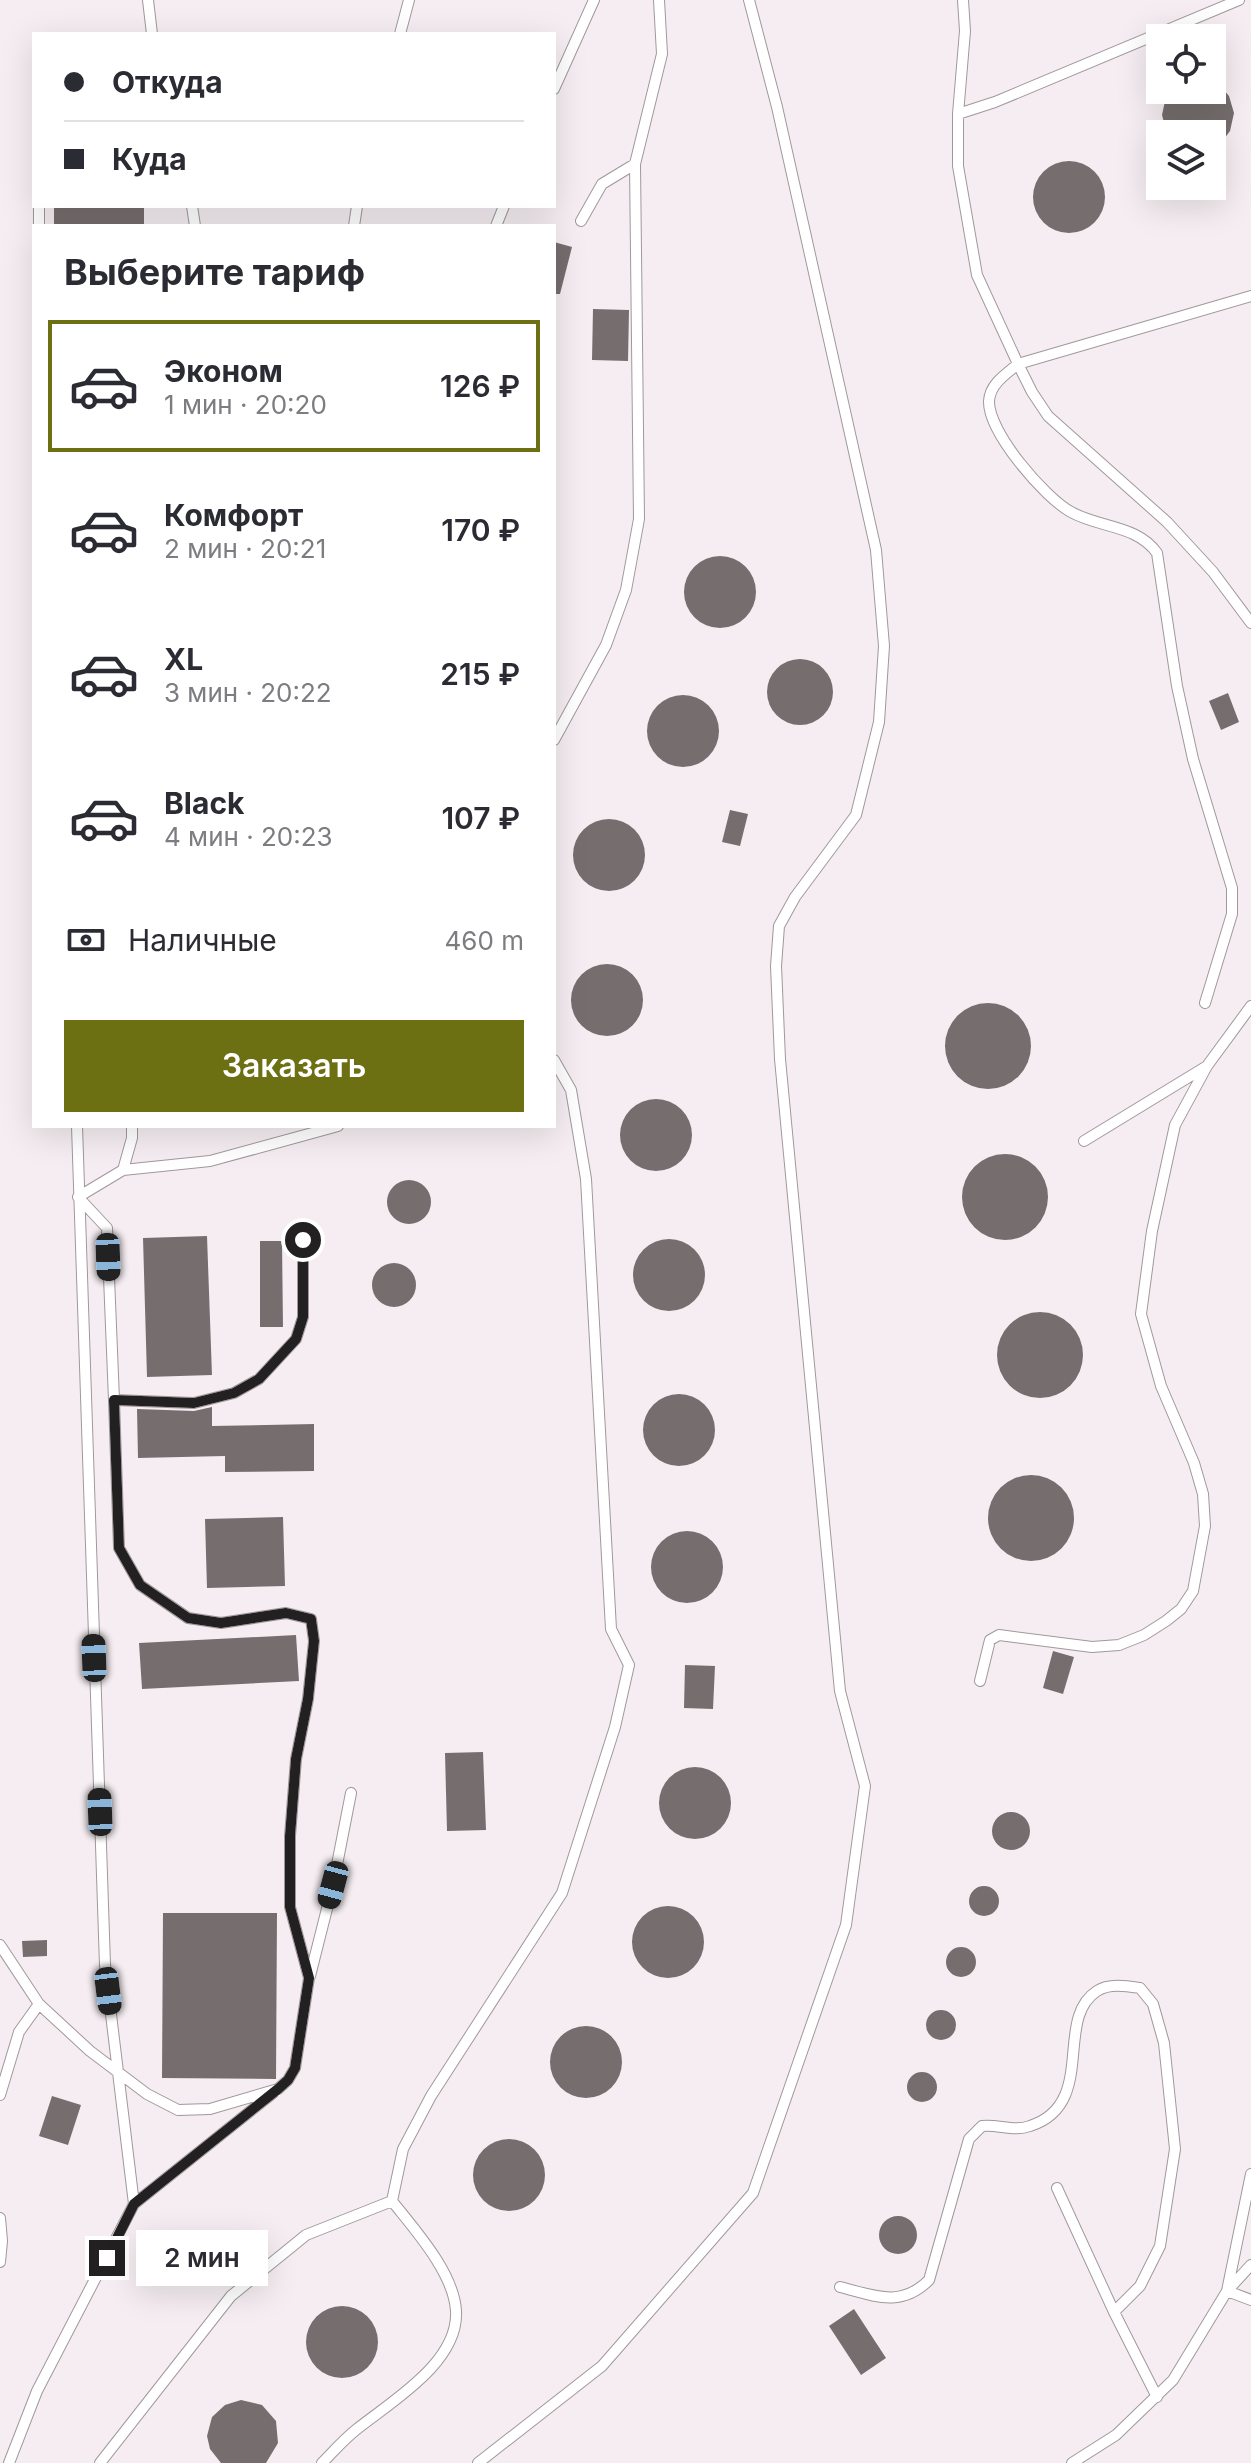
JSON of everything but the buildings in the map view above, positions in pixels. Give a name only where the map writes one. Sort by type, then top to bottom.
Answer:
[{"type":"lane","points":[[148,0],[152,32]]},
{"type":"lane","points":[[401,32],[409,0]]},
{"type":"lane","points":[[556,85],[594,0]]},
{"type":"lane","points":[[556,736],[606,645],[626,590],[639,519],[635,164],[662,54],[659,0]]},
{"type":"lane","points":[[478,2463],[602,2366],[753,2193],[846,1925],[865,1786],[840,1691],[780,1059],[776,966],[779,926],[784,916],[856,815],[879,722],[884,646],[876,550],[777,107],[749,0]]},
{"type":"lane","points":[[963,0],[965,31],[958,114],[958,166],[977,275],[1018,364],[1048,416],[1167,522],[1213,572],[1251,623]]},
{"type":"lane","points":[[958,114],[995,102],[1239,0]]},
{"type":"lane","points":[[581,221],[602,184],[635,164]]},
{"type":"lane","points":[[1205,1003],[1232,914],[1232,888],[1186,730],[1157,553],[1149,541],[1137,534],[1099,524],[1069,511],[1028,476],[995,425],[989,402],[994,385],[1018,364],[1251,296]]},
{"type":"lane","points":[[980,1681],[990,1640],[999,1635],[1092,1647],[1119,1645],[1144,1635],[1166,1621],[1181,1609],[1193,1591],[1205,1526],[1203,1494],[1194,1463],[1161,1386],[1141,1314],[1152,1231],[1175,1125],[1207,1066],[1251,1006]]},
{"type":"lane","points":[[392,2201],[403,2149],[431,2096],[562,1893],[615,1727],[629,1665],[611,1629],[586,1179],[571,1090],[556,1064]]},
{"type":"lane","points":[[1084,1141],[1207,1066]]},
{"type":"lane","points":[[77,1128],[105,1965],[134,2204]]},
{"type":"lane","points":[[123,1170],[132,1128]]},
{"type":"lane","points":[[78,1197],[123,1170],[210,1161],[331,1128]]},
{"type":"lane","points":[[78,1197],[107,1228],[119,1548],[140,1585],[188,1618],[221,1623],[286,1613],[311,1619],[314,1641],[308,1699],[296,1759],[290,1836],[290,1907],[309,1978]]},
{"type":"lane","points":[[114,1400],[194,1403],[234,1393],[259,1379],[296,1339],[303,1317],[303,1240]]},
{"type":"lane","points":[[9,2463],[37,2391],[134,2204],[278,2089],[295,2068],[309,1978],[333,1885],[351,1793]]},
{"type":"lane","points":[[0,1945],[39,2004],[90,2051],[147,2094],[178,2110],[210,2109],[278,2089]]},
{"type":"lane","points":[[840,2287],[876,2297],[900,2298],[916,2293],[929,2280],[969,2139],[982,2126],[1011,2129],[1028,2127],[1047,2119],[1061,2104],[1071,2083],[1076,2031],[1087,2001],[1099,1989],[1120,1986],[1140,1988],[1153,2004],[1164,2043],[1175,2149],[1160,2246],[1140,2286],[1114,2312]]},
{"type":"lane","points":[[0,2095],[19,2032],[39,2004]]},
{"type":"lane","points":[[1227,2291],[1251,2174]]},
{"type":"lane","points":[[1057,2188],[1157,2397]]},
{"type":"lane","points":[[100,2463],[231,2296],[306,2235],[392,2201]]},
{"type":"lane","points":[[322,2463],[353,2431],[399,2397],[432,2367],[451,2341],[456,2310],[446,2279],[430,2249],[392,2201]]},
{"type":"lane","points":[[0,2218],[0,2262]]},
{"type":"lane","points":[[1072,2463],[1116,2435],[1173,2380],[1227,2291],[1251,2265]]},
{"type":"lane","points":[[1227,2291],[1251,2300]]},
{"type":"route","points":[[107,2258],[134,2204],[278,2089],[295,2068],[309,1978],[290,1907],[290,1836],[296,1759],[308,1699],[314,1641],[311,1619],[286,1613],[221,1623],[188,1618],[140,1585],[119,1548],[114,1400],[194,1403],[234,1393],[259,1379],[296,1339],[303,1317],[303,1240]]}]
